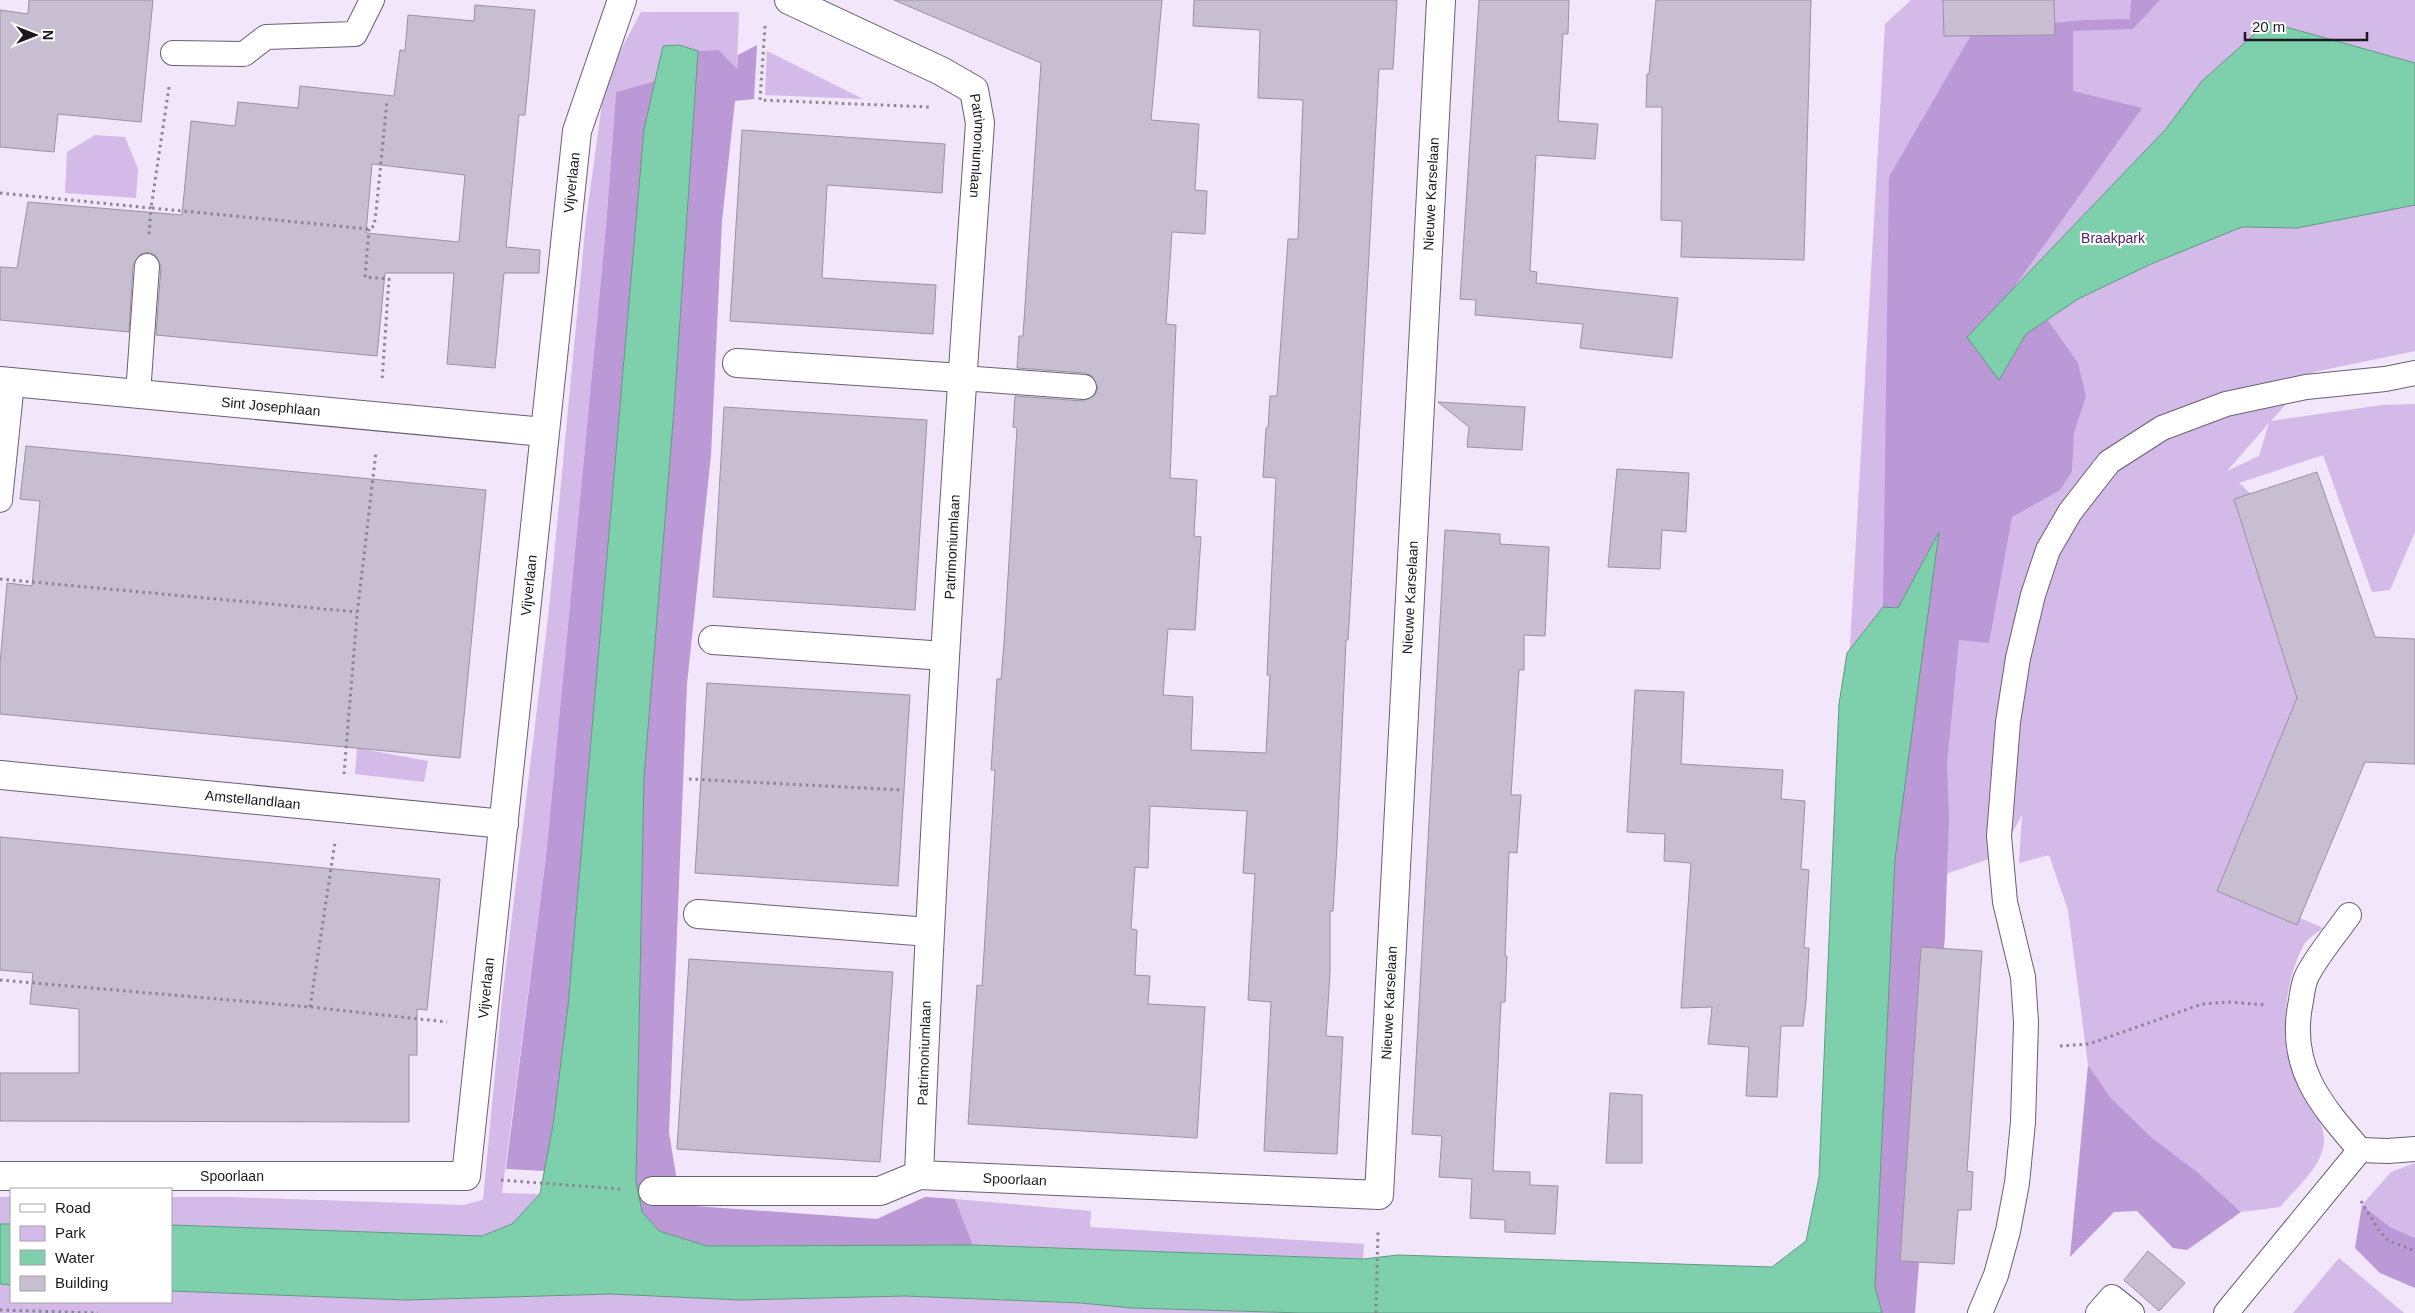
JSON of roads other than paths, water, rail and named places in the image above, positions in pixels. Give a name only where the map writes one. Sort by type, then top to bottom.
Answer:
[{"type":"street","name":"Vijverlaan","points":[[466,1176],[577,131],[622,0]]},
{"type":"street","name":"Patrimoniumlaan","points":[[789,0],[949,75],[974,90],[980,122],[962,378],[929,932],[919,1175]]},
{"type":"street","name":"Nieuwe Karselaan","points":[[1379,1195],[1441,0]]},
{"type":"street","points":[[737,363],[962,378]]},
{"type":"street","name":"Sint Josephlaan","points":[[6,381],[544,432]]},
{"type":"street","points":[[713,640],[945,656]]},
{"type":"street","name":"Amstellandlaan","points":[[0,776],[504,824]]},
{"type":"street","points":[[698,914],[929,932]]},
{"type":"street","name":"Spoorlaan","points":[[653,1191],[880,1191],[919,1175],[1379,1195]]},
{"type":"street","name":"Spoorlaan","points":[[0,1176],[466,1176]]},
{"type":"lane","points":[[173,53],[244,54],[266,38],[355,34],[372,0]]},
{"type":"lane","points":[[138,394],[147,266]]},
{"type":"lane","points":[[1980,1313],[1996,1275],[2008,1231],[2017,1183],[2023,1122],[2026,1022],[2023,977],[2005,902],[1999,836],[2008,722],[2018,658],[2033,595],[2048,550],[2070,512],[2110,462],[2162,428],[2226,404],[2306,387],[2385,379],[2415,373]]},
{"type":"lane","points":[[962,378],[1084,387]]},
{"type":"lane","points":[[0,500],[6,381]]},
{"type":"lane","points":[[2349,915],[2306,978],[2297,1020],[2298,1053],[2306,1077],[2332,1118],[2360,1150],[2388,1151],[2415,1149]]},
{"type":"lane","points":[[2226,1313],[2360,1150]]},
{"type":"lane","points":[[2098,1313],[2112,1297],[2132,1313]]},
{"type":"water","points":[[2268,22],[2415,63],[2415,205],[2297,228],[2242,227],[2151,264],[2078,299],[2026,334],[1999,380],[1967,337],[2166,129],[2202,81]]},
{"type":"water","points":[[679,45],[698,51],[674,410],[644,777],[636,1181],[642,1212],[659,1231],[707,1246],[973,1245],[1363,1259],[1398,1255],[1772,1267],[1806,1241],[1819,1177],[1839,704],[1847,653],[1883,607],[1898,608],[1939,532],[1895,859],[1875,1287],[1882,1313],[1303,1313],[1132,1308],[1081,1303],[905,1296],[740,1300],[611,1294],[406,1300],[172,1291],[172,1225],[482,1236],[512,1224],[540,1194],[553,1125],[568,1006],[644,129],[663,46]]},
{"type":"water","points":[[0,1224],[10,1224],[10,1285],[0,1284]]},
{"type":"park label","name":"Braakpark","points":[[2113,238]]}]
